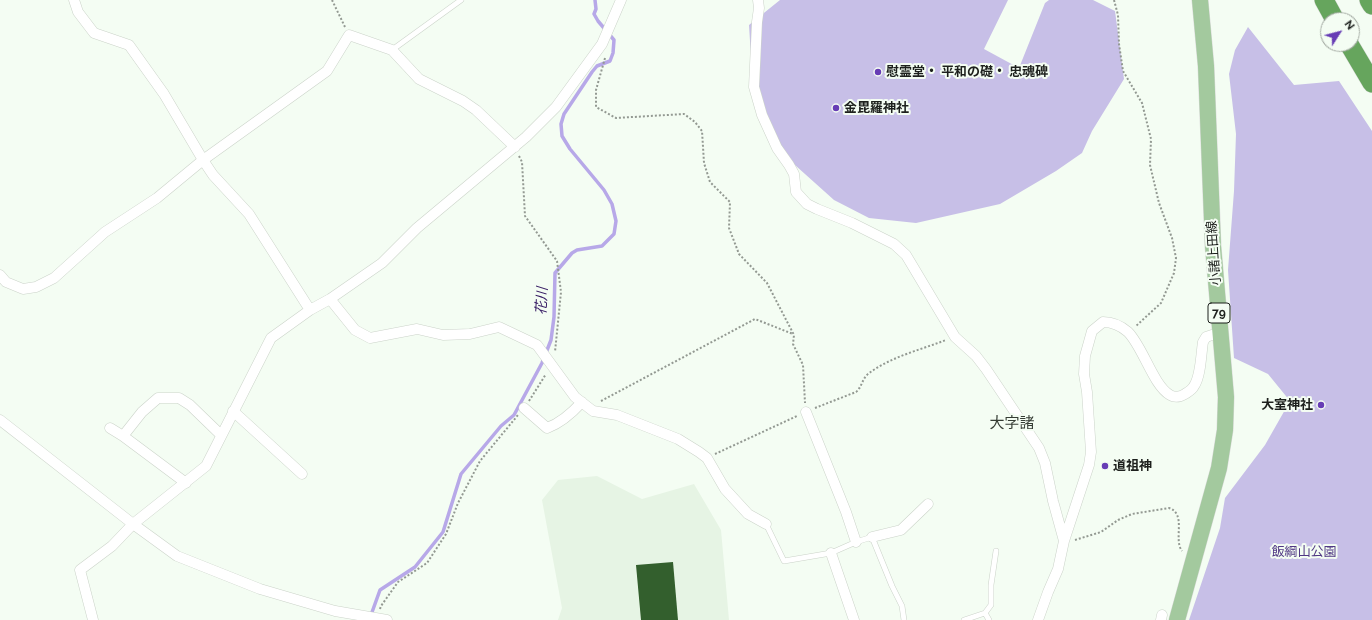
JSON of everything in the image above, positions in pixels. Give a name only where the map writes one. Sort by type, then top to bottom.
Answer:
[{"type":"highway","points":[[1324,0],[1331,12]]},
{"type":"highway","points":[[1369,0],[1372,5]]},
{"type":"highway","points":[[1354,52],[1372,83]]},
{"type":"main road","name":"小諸上田線","points":[[1167,618],[1193,560],[1219,468],[1224,443],[1226,413],[1226,397],[1213,246],[1206,66],[1200,0]]},
{"type":"street","points":[[74,0],[78,12],[94,33],[129,45],[164,94],[203,160],[213,174],[249,214],[310,310]]},
{"type":"street","points":[[93,620],[80,570],[112,546],[133,524],[206,466],[271,338],[310,310],[330,299],[382,263],[418,228],[526,137],[556,107],[602,44],[621,0]]},
{"type":"street","points":[[758,0],[759,8],[754,87],[762,115],[777,148],[794,174],[796,192],[807,204],[871,232],[894,244],[906,255],[955,337],[976,356],[986,369],[1039,448],[1045,463],[1053,501],[1064,541]]},
{"type":"street","points":[[0,275],[6,282],[23,289],[36,287],[54,278],[105,232],[157,198],[203,160],[327,71],[349,35],[392,50],[419,79],[463,101],[476,110],[515,147]]},
{"type":"street","points":[[330,299],[355,330],[370,338],[417,329],[443,335],[470,334],[499,327],[537,345],[575,397],[593,411],[617,415],[678,439],[707,458],[725,489],[748,514],[766,524]]},
{"type":"street","points":[[1038,620],[1058,569],[1064,541],[1089,465],[1091,452],[1088,399],[1084,374],[1085,356],[1092,331],[1103,322],[1112,322],[1120,326],[1128,333],[1158,382],[1171,395],[1177,397],[1182,396],[1194,387],[1198,378],[1203,342],[1206,337],[1220,332]]},
{"type":"street","points":[[123,436],[142,412],[158,398],[179,398],[190,405],[222,435]]},
{"type":"street","points":[[524,408],[547,428],[554,426],[586,405]]},
{"type":"street","points":[[233,411],[302,474]]},
{"type":"street","points":[[806,412],[846,512],[856,542]]},
{"type":"street","points":[[0,420],[133,524],[177,556],[260,589],[335,611],[382,619]]},
{"type":"street","points":[[110,428],[186,482]]},
{"type":"street","points":[[872,537],[901,530],[928,504]]},
{"type":"street","points":[[831,553],[854,620]]},
{"type":"lane","points":[[392,50],[461,0]]},
{"type":"lane","points":[[766,524],[784,561],[831,553],[872,537],[902,606],[904,620]]},
{"type":"lane","points":[[964,620],[985,613],[992,605],[991,585],[996,551]]},
{"type":"lane","points":[[985,613],[989,620]]},
{"type":"path","points":[[332,0],[349,35]]},
{"type":"path","points":[[1114,0],[1118,15],[1119,44],[1123,71],[1142,104],[1151,139],[1150,165],[1159,203],[1172,238],[1176,258],[1174,273],[1161,302],[1128,333]]},
{"type":"path","points":[[607,52],[596,90],[596,107],[616,118],[684,114],[695,122],[702,131],[704,163],[710,182],[730,202],[729,228],[739,254],[767,284],[794,335],[793,344],[804,365],[806,412]]},
{"type":"path","points":[[382,619],[381,606],[398,582],[426,563],[446,534],[458,503],[480,461],[524,408],[552,365],[557,346],[561,292],[557,261],[525,216],[522,162],[515,147]]},
{"type":"path","points":[[586,405],[755,319],[794,335]]},
{"type":"path","points":[[707,458],[806,412],[856,392],[861,388],[863,380],[867,375],[887,362],[955,337]]},
{"type":"path","points":[[1064,541],[1097,534],[1118,520],[1132,514],[1169,508],[1173,509],[1179,522],[1178,540],[1180,548],[1186,556],[1193,560]]},
{"type":"shaded area","points":[[597,476],[642,499],[694,484],[721,530],[729,620],[558,620],[562,608],[542,500],[558,480]]},
{"type":"green space","points":[[780,0],[1008,0],[984,49],[1019,68],[1045,3],[1049,0],[1093,0],[1115,11],[1124,79],[1092,131],[1082,153],[1056,171],[1000,204],[916,223],[869,218],[834,200],[786,157],[754,105],[749,25]]},
{"type":"green space","name":"飯綱山公園","points":[[1248,27],[1294,85],[1339,81],[1372,131],[1372,620],[1189,620],[1220,528],[1225,498],[1265,445],[1290,401],[1268,374],[1234,358],[1228,270],[1234,191],[1236,134],[1229,74],[1235,50]]},
{"type":"building","points":[[673,562],[678,620],[641,620],[636,565]]},
{"type":"waterway","name":"花川","points":[[371,615],[380,590],[415,567],[443,532],[461,474],[501,426],[514,415],[542,363],[551,340],[554,317],[555,273],[572,253],[577,250],[602,246],[614,234],[616,221],[612,204],[604,190],[570,149],[562,136],[561,124],[564,114],[592,72],[597,66],[610,61],[613,53],[614,40],[594,14],[596,9],[595,0]]},
{"type":"place","name":"慰霊堂・ 平和の礎・ 忠魂碑","points":[[878,72]]},
{"type":"place","name":"金毘羅神社","points":[[836,108]]},
{"type":"place","name":"大室神社","points":[[1321,405]]},
{"type":"place","name":"道祖神","points":[[1105,466]]},
{"type":"district","name":"大字諸","points":[[1012,423]]}]
